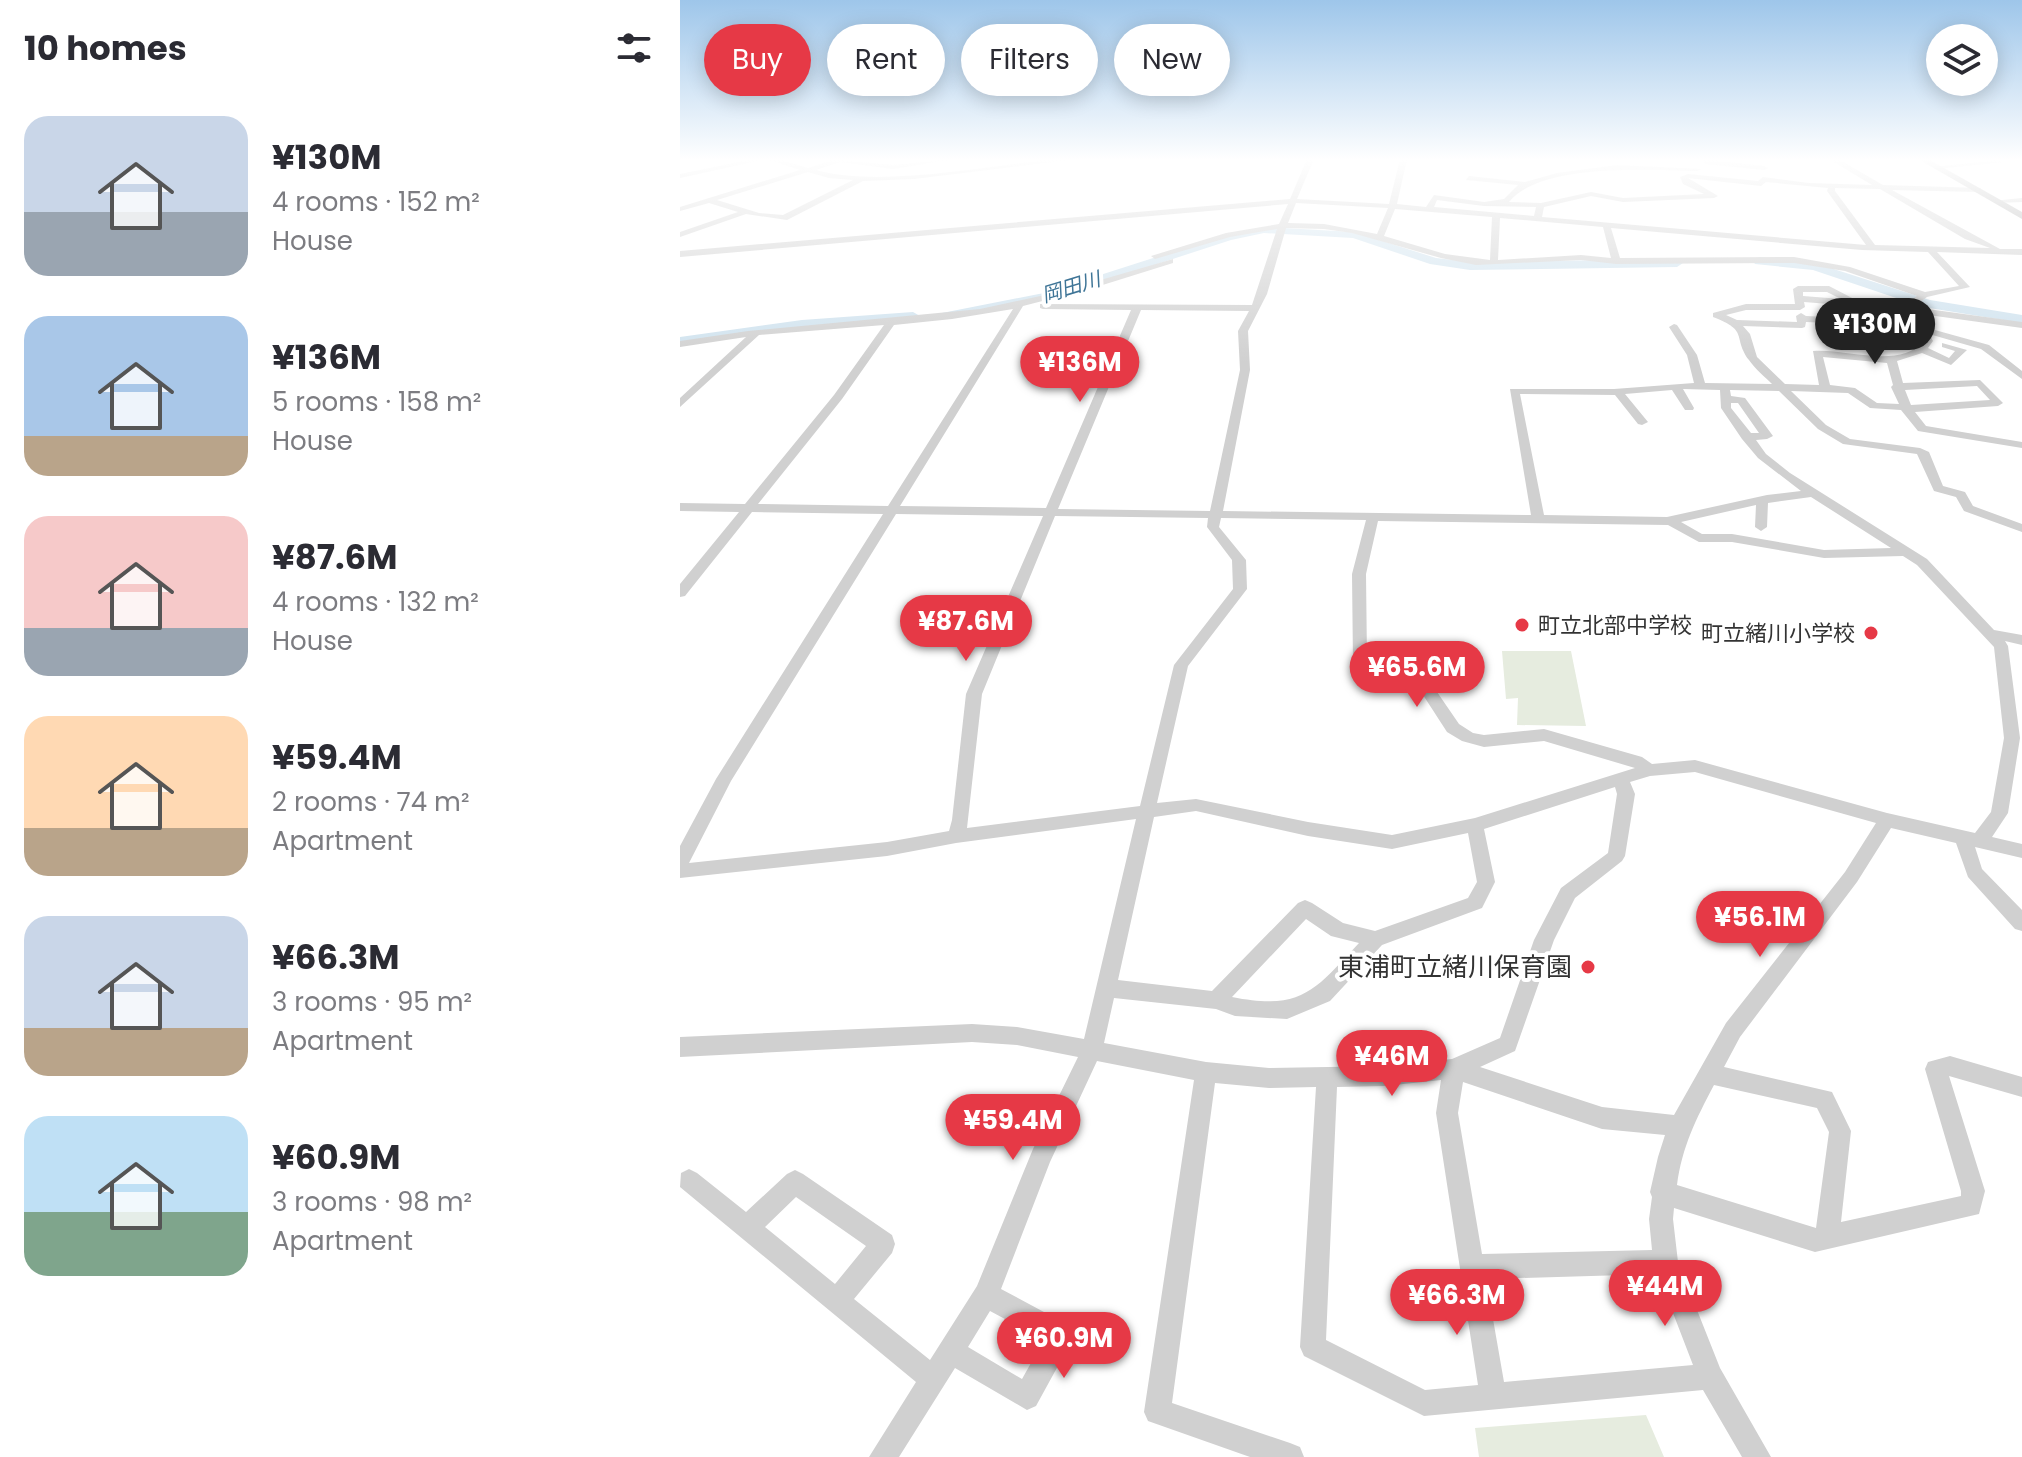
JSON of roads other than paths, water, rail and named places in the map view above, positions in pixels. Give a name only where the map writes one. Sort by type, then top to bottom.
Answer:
[{"type":"street","points":[[680,235],[702,227]]},
{"type":"street","points":[[680,254],[992,227]]},
{"type":"street","points":[[1380,237],[1383,227]]},
{"type":"street","points":[[1494,262],[1495,227]]},
{"type":"street","points":[[1607,227],[1616,261]]},
{"type":"street","points":[[1619,227],[1872,247],[2022,252]]},
{"type":"street","points":[[1857,227],[1872,247]]},
{"type":"street","points":[[1950,227],[2022,260]]},
{"type":"street","points":[[680,863],[724,779],[890,511],[1024,306],[1240,237],[1281,229]]},
{"type":"street","points":[[883,1457],[986,1295],[1041,1157],[1091,1052],[1181,665],[1240,589],[1239,560],[1213,527],[1213,515],[1245,370],[1243,331],[1262,294],[1281,229]]},
{"type":"street","points":[[1155,256],[1233,231],[1347,230],[1445,257],[1494,262],[1587,257],[1616,261],[1771,258],[1830,265],[1865,274]]},
{"type":"street","points":[[1807,242],[1913,303],[1923,336]]},
{"type":"street","points":[[1913,303],[1965,287],[1931,250]]},
{"type":"street","points":[[2022,336],[2017,324],[1913,303],[1746,307],[1716,315],[1733,323],[1745,334],[1752,358],[1780,389],[1822,427],[1847,442],[1920,451],[1925,454],[1938,488],[1959,490],[1968,508],[2022,528]]},
{"type":"street","points":[[680,344],[756,333],[891,322],[1024,306],[1253,308]]},
{"type":"street","points":[[956,836],[961,820],[974,694],[1137,307]]},
{"type":"street","points":[[1801,308],[1985,347],[2022,376]]},
{"type":"street","points":[[1733,323],[1802,325],[1801,308]]},
{"type":"street","points":[[680,593],[838,397],[891,322]]},
{"type":"street","points":[[1674,327],[1692,355],[1700,386]]},
{"type":"street","points":[[680,404],[756,333]]},
{"type":"street","points":[[1827,388],[1817,353],[1892,360],[1923,336]]},
{"type":"street","points":[[1892,360],[1896,387],[1905,408],[1922,429],[2022,445]]},
{"type":"street","points":[[1725,394],[1827,388],[1851,390],[1874,406],[1905,408],[1998,403],[1980,383],[1896,387]]},
{"type":"street","points":[[1538,519],[1514,391],[1618,392],[1700,386],[1741,400],[1767,436],[1746,437]]},
{"type":"street","points":[[1676,387],[1689,408]]},
{"type":"street","points":[[1618,392],[1642,422]]},
{"type":"street","points":[[1725,394],[1726,408],[1746,437],[1786,476],[1922,562],[2001,646],[2012,738],[1999,813],[1972,838]]},
{"type":"street","points":[[1671,520],[1762,500],[1813,493]]},
{"type":"street","points":[[1761,527],[1762,500]]},
{"type":"street","points":[[680,507],[1671,521],[1699,538],[1732,538],[1824,554],[1905,552]]},
{"type":"street","points":[[1373,517],[1359,574],[1360,664],[1391,666],[1419,677],[1453,728],[1468,737],[1484,741],[1544,735],[1562,738],[1636,761],[1649,770]]},
{"type":"street","points":[[1986,632],[2022,640]]},
{"type":"street","points":[[680,871],[887,849],[956,836],[1196,805],[1308,829],[1392,842],[1475,825],[1649,770],[1695,766],[1719,770],[1887,820],[2022,851]]},
{"type":"street","points":[[680,1047],[972,1033],[1017,1036],[1206,1072],[1269,1078],[1327,1078],[1454,1069],[1508,1044],[1544,940],[1568,893],[1616,856],[1626,794],[1621,781]]},
{"type":"street","points":[[1757,1457],[1710,1376],[1666,1262],[1662,1192],[1680,1126],[1733,1030],[1851,877],[1887,820]]},
{"type":"street","points":[[1107,988],[1216,1000],[1235,1007],[1287,1010],[1323,995],[1375,939],[1475,903],[1486,882],[1475,825]]},
{"type":"street","points":[[1972,838],[1974,872],[2022,923]]},
{"type":"street","points":[[1216,1000],[1305,908],[1338,930],[1375,939]]},
{"type":"street","points":[[1662,1192],[1815,1240],[1971,1206],[1973,1191],[1936,1069],[1950,1066],[2022,1087]]},
{"type":"street","points":[[1454,1069],[1602,1118],[1680,1126]]},
{"type":"street","points":[[1454,1069],[1447,1113],[1493,1398]]},
{"type":"street","points":[[1206,1072],[1157,1412],[1290,1457]]},
{"type":"street","points":[[1709,1074],[1824,1099],[1840,1131],[1827,1238]]},
{"type":"street","points":[[1327,1078],[1313,1347],[1424,1403],[1710,1376]]},
{"type":"street","points":[[689,1181],[933,1379]]},
{"type":"street","points":[[747,1228],[795,1182],[883,1244],[837,1301]]},
{"type":"street","points":[[1470,1267],[1666,1262]]},
{"type":"street","points":[[951,1351],[1027,1397],[1061,1335],[986,1295]]},
{"type":"waterway","name":"岡田川","points":[[948,313],[1046,296],[1229,237],[1264,230],[1354,235],[1434,261],[1470,266],[1677,263]]},
{"type":"waterway","name":"岡田川","points":[[1759,261],[1815,267],[1928,304],[2022,319]]},
{"type":"waterway","name":"岡田川","points":[[680,341],[802,324],[913,316]]},
{"type":"place","name":"町立北部中学校","points":[[1522,625]]},
{"type":"place","name":"町立緒川小学校","points":[[1871,633]]},
{"type":"place","name":"東浦町立緒川保育園","points":[[1588,967]]}]
